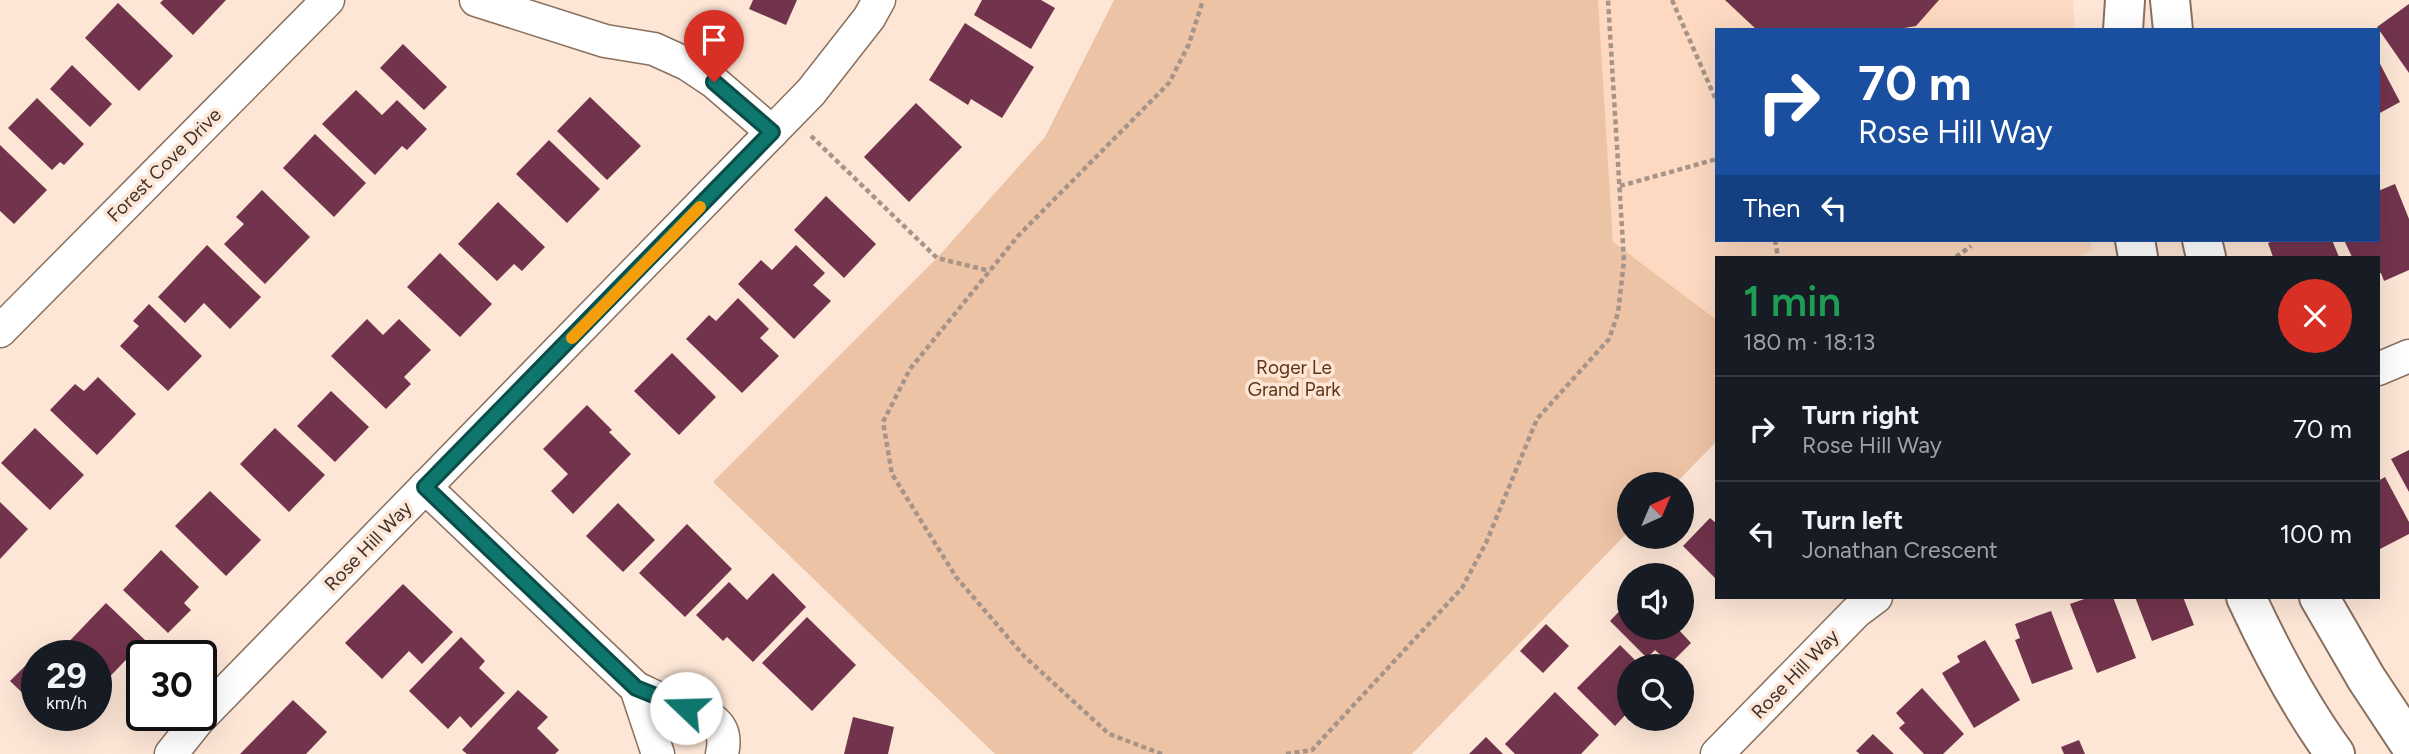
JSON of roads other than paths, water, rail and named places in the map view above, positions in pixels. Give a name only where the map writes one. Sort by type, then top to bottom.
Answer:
[{"type":"street","name":"Forest Cove Drive","points":[[0,331],[328,0]]},
{"type":"street","points":[[476,0],[605,41],[654,49],[687,64],[783,121]]},
{"type":"street","name":"Rose Hill Way","points":[[171,754],[198,720],[811,92],[869,18],[879,0]]},
{"type":"street","points":[[2123,28],[2125,0]]},
{"type":"street","points":[[2170,0],[2173,28]]},
{"type":"street","points":[[2380,368],[2409,356]]},
{"type":"street","points":[[425,487],[636,688],[671,704],[710,717],[723,735],[722,754]]},
{"type":"street","name":"Rose Hill Way","points":[[1717,754],[1856,612],[1873,599]]},
{"type":"street","points":[[2247,599],[2260,629],[2310,718],[2335,754]]},
{"type":"street","points":[[2320,599],[2366,678],[2409,743]]},
{"type":"street","points":[[636,688],[658,754]]},
{"type":"park label","name":"Roger Le Grand Park","points":[[1294,378]]}]
